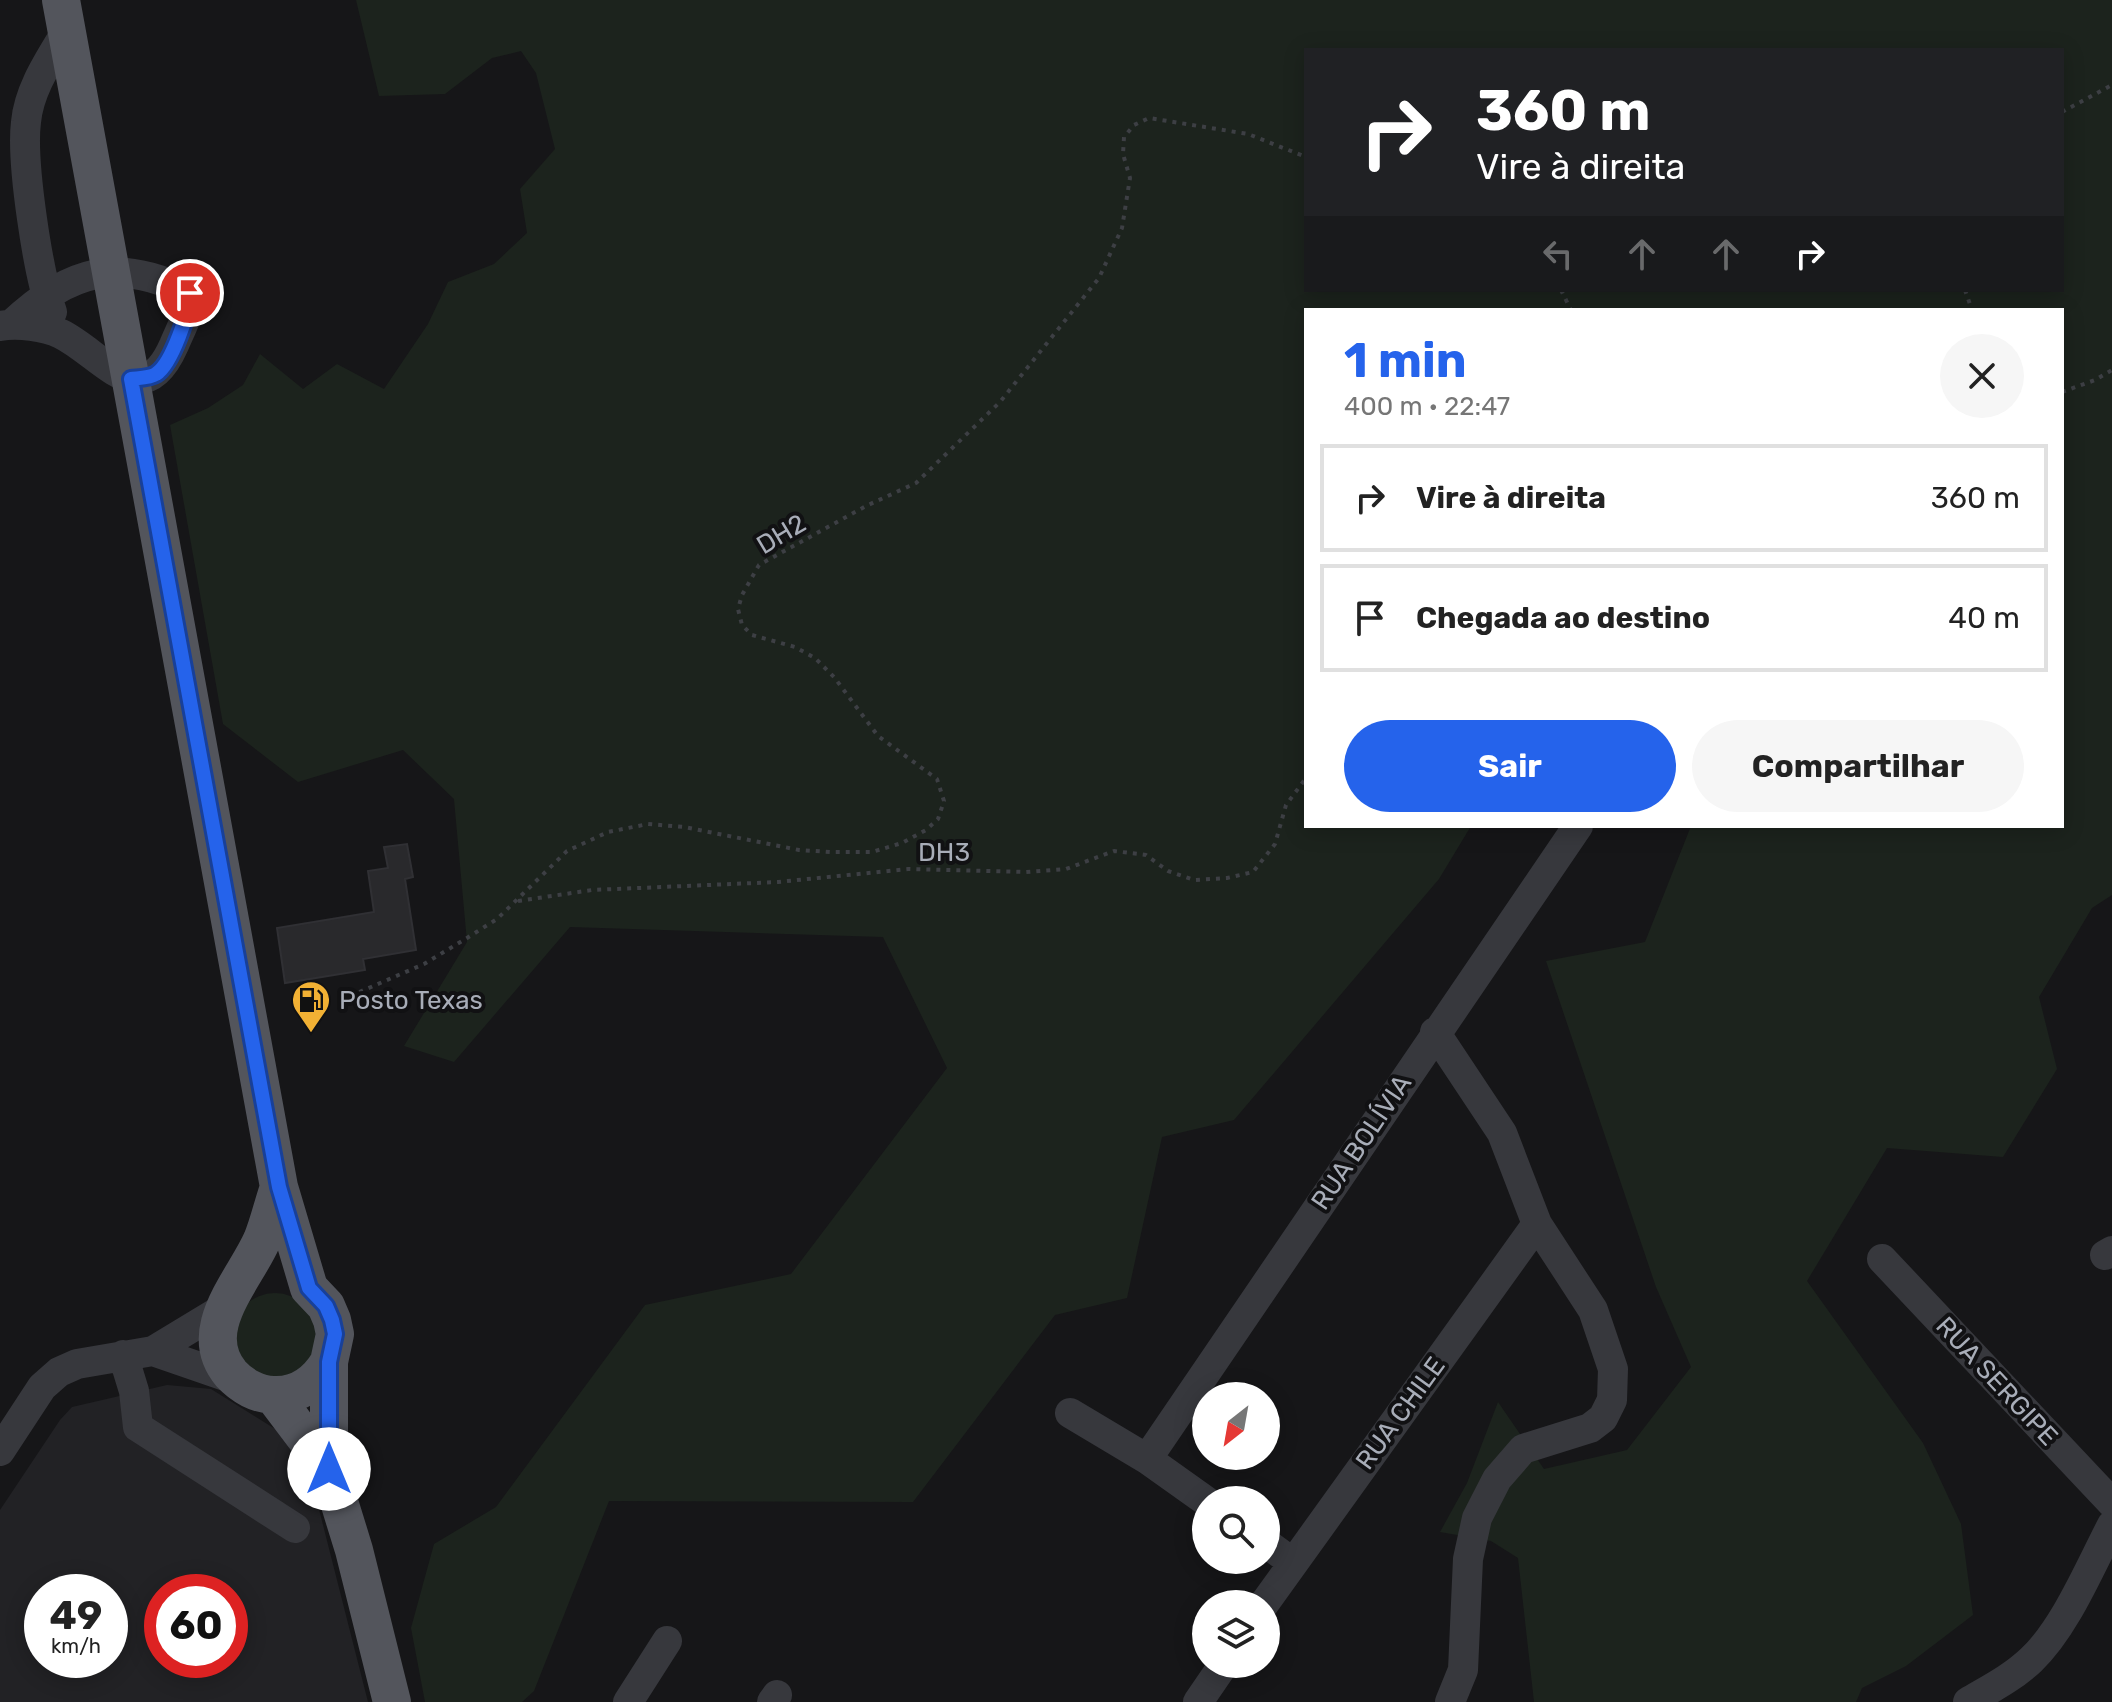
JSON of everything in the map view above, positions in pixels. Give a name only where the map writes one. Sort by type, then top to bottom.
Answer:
[{"type":"main road","points":[[64,16],[279,1187],[309,1288],[326,1306],[332,1320],[334,1349],[329,1362],[312,1383],[287,1395],[250,1389],[237,1380],[226,1368],[217,1338],[229,1302],[262,1239],[279,1187]]},
{"type":"main road","points":[[229,1302],[246,1286],[275,1278],[309,1288]]},
{"type":"main road","points":[[329,1362],[329,1469],[354,1550],[392,1702]]},
{"type":"main road","points":[[273,1395],[329,1469]]},
{"type":"street","points":[[60,333],[45,294],[26,158],[26,120],[64,16]]},
{"type":"street","points":[[110,270],[145,275],[190,293],[190,306],[167,361],[156,374],[131,379],[116,374],[60,333],[6,325],[45,294],[110,270]]},
{"type":"street","name":"RUA BOLÍVIA","points":[[1147,1459],[1577,828]]},
{"type":"street","points":[[1435,1032],[1502,1133],[1537,1224],[1593,1310],[1613,1369],[1612,1400],[1603,1418],[1590,1428],[1523,1449],[1497,1479],[1477,1518],[1468,1559],[1463,1670],[1450,1702]]},
{"type":"street","name":"RUA CHILE","points":[[1273,1590],[1537,1224]]},
{"type":"street","name":"RUA SERGIPE","points":[[1882,1259],[2112,1503]]},
{"type":"street","points":[[0,1451],[42,1387],[59,1372],[77,1364],[153,1351],[229,1302]]},
{"type":"street","points":[[153,1351],[237,1380]]},
{"type":"street","points":[[123,1355],[134,1391],[138,1427],[295,1528]]},
{"type":"street","points":[[1070,1413],[1147,1459],[1192,1491]]},
{"type":"street","points":[[1968,1702],[2011,1678],[2033,1658],[2063,1615],[2112,1525]]},
{"type":"street","points":[[1280,1553],[1292,1562]]},
{"type":"street","points":[[628,1702],[667,1641]]},
{"type":"street","points":[[1198,1702],[1214,1678]]},
{"type":"path","points":[[2064,111],[2112,85]]},
{"type":"path","name":"DH2","points":[[341,1000],[424,964],[497,919],[567,851],[608,832],[648,824],[719,833],[799,850],[872,852],[902,843],[926,830],[938,819],[944,801],[937,779],[878,736],[834,677],[815,658],[795,647],[752,635],[742,625],[738,609],[742,595],[759,565],[866,506],[916,483],[1000,402],[1099,278],[1122,228],[1130,178],[1123,154],[1124,137],[1134,125],[1149,118],[1248,134],[1304,156]]},
{"type":"path","points":[[2064,391],[2112,370]]},
{"type":"path","name":"DH3","points":[[516,901],[592,890],[778,882],[908,869],[1026,872],[1066,869],[1114,851],[1146,855],[1168,871],[1194,880],[1227,878],[1253,872],[1275,844],[1286,805],[1304,781]]},
{"type":"shaded area","points":[[356,0],[2112,0],[2112,895],[2092,908],[2039,997],[2057,1069],[2003,1157],[1887,1148],[1807,1281],[1923,1443],[1961,1524],[1973,1615],[1906,1666],[1862,1688],[1856,1702],[1534,1702],[1518,1558],[1491,1541],[1440,1532],[1467,1483],[1498,1402],[1544,1469],[1627,1450],[1691,1367],[1656,1287],[1546,961],[1645,942],[1690,828],[2064,828],[2064,308],[1304,308],[1304,828],[1470,828],[1439,879],[1234,1120],[1162,1137],[1127,1298],[1055,1315],[913,1502],[609,1501],[534,1691],[522,1702],[425,1702],[411,1628],[434,1544],[496,1507],[645,1305],[791,1274],[947,1068],[883,937],[570,927],[454,1062],[404,1046],[467,942],[454,799],[403,750],[298,782],[223,724],[170,425],[208,408],[243,385],[260,354],[303,389],[337,364],[384,389],[428,324],[448,282],[494,264],[527,233],[520,189],[555,149],[536,73],[521,51],[492,58],[445,94],[379,96]]},
{"type":"shaded area","points":[[275,1293],[291,1296],[305,1305],[314,1319],[317,1335],[314,1351],[305,1365],[291,1374],[275,1377],[259,1374],[245,1365],[236,1351],[233,1335],[236,1319],[245,1305],[259,1296]]},
{"type":"shaded area","points":[[167,1385],[211,1389],[288,1437],[308,1466],[368,1702],[0,1702],[0,1510],[72,1407]]},
{"type":"building","points":[[407,844],[413,877],[405,879],[416,950],[363,959],[365,970],[285,983],[277,928],[374,912],[368,871],[388,868],[384,847]]},
{"type":"place","name":"Posto Texas","points":[[311,1034]]},
{"type":"route","points":[[190,293],[190,306],[167,361],[156,374],[131,379],[279,1187],[309,1288],[326,1306],[335,1334],[329,1362],[329,1469]]}]
